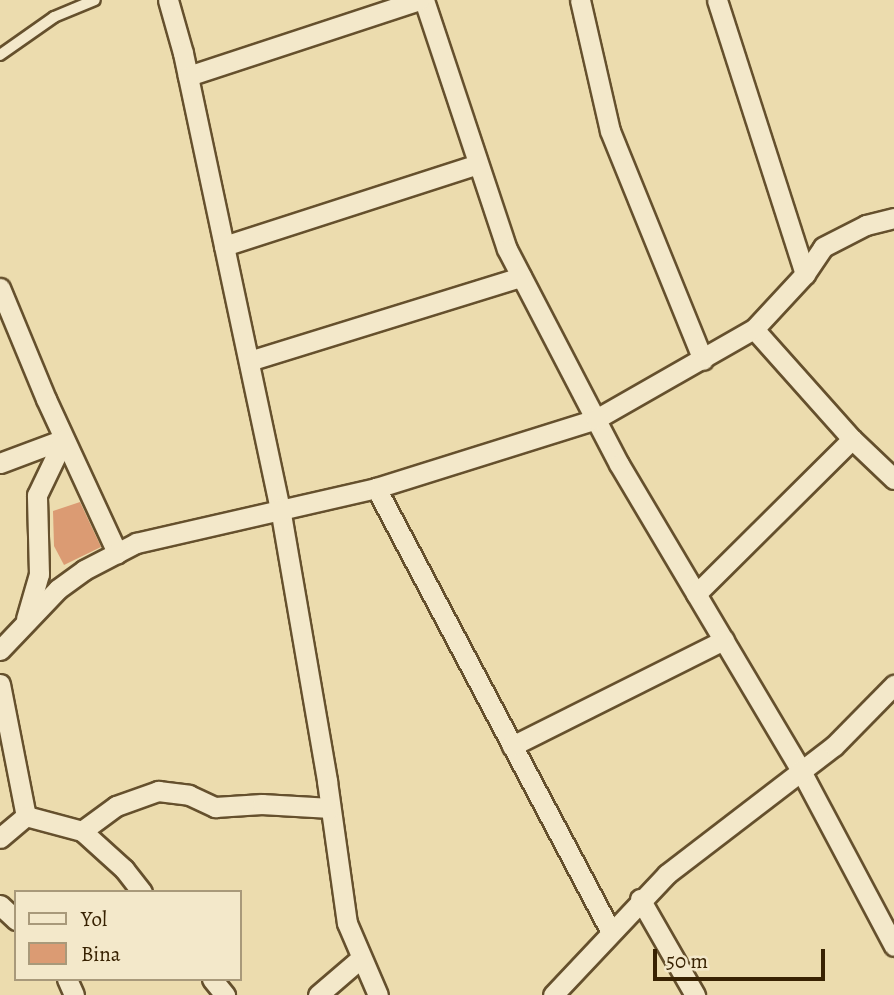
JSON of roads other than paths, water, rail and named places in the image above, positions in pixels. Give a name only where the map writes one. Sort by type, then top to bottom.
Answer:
[{"type":"street","points":[[168,0],[188,76],[280,508],[347,923],[378,995]]},
{"type":"street","points":[[188,76],[422,0],[507,249],[596,419],[802,771],[894,946]]},
{"type":"street","points":[[580,0],[610,131],[703,360]]},
{"type":"street","points":[[718,0],[805,274]]},
{"type":"street","points":[[224,246],[478,164]]},
{"type":"street","points":[[0,650],[58,589],[136,543],[376,488],[596,419],[754,329],[805,274],[823,247],[866,225],[894,218]]},
{"type":"street","points":[[248,361],[521,277]]},
{"type":"street","points":[[0,288],[64,439],[117,552]]},
{"type":"street","points":[[754,329],[852,439],[894,479]]},
{"type":"street","points":[[0,463],[64,439]]},
{"type":"street","points":[[25,624],[39,574],[37,495],[64,439]]},
{"type":"street","points":[[696,594],[852,439]]},
{"type":"street","points":[[376,488],[611,932]]},
{"type":"street","points":[[512,746],[724,640]]},
{"type":"street","points":[[0,684],[20,773],[26,816]]},
{"type":"street","points":[[553,995],[640,899],[667,874],[834,746],[894,685]]},
{"type":"street","points":[[82,831],[116,806],[158,791],[189,795],[215,807],[262,804],[330,808]]},
{"type":"street","points":[[26,816],[82,831],[124,869],[140,890]]},
{"type":"street","points":[[0,838],[26,816]]},
{"type":"street","points":[[640,899],[695,995]]},
{"type":"street","points":[[0,905],[14,918]]},
{"type":"street","points":[[318,995],[361,958]]},
{"type":"street","points":[[214,981],[225,995]]},
{"type":"lane","points":[[0,55],[54,17],[95,0]]}]
